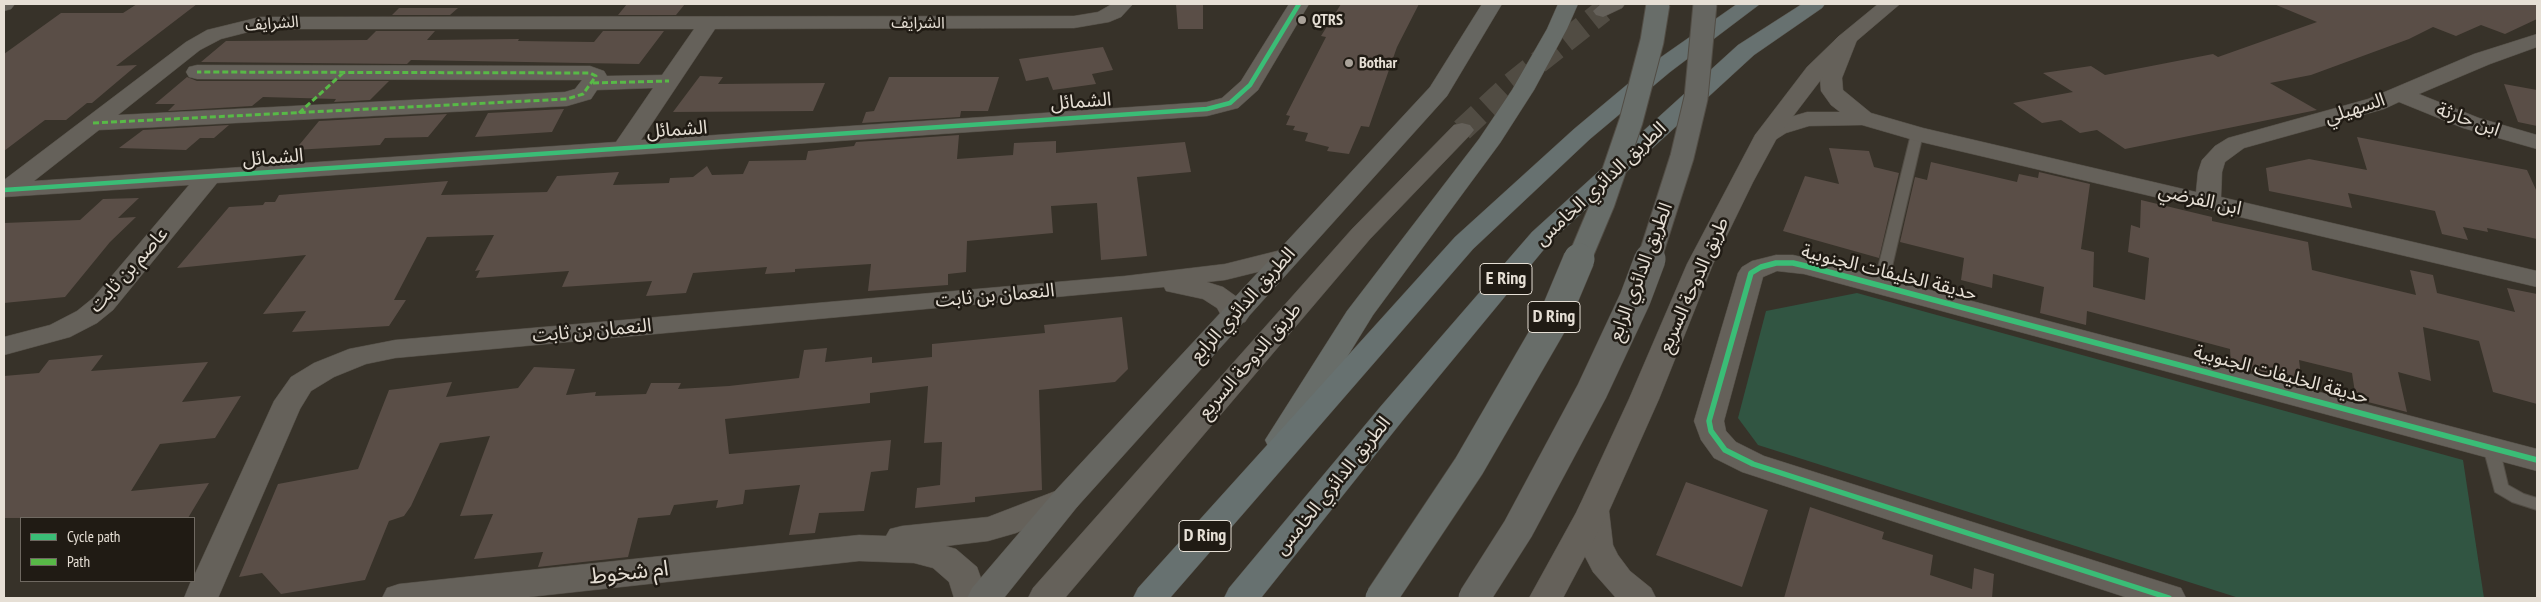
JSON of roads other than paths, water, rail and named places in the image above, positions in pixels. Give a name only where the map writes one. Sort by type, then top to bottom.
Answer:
[{"type":"highway","name":"E Ring","points":[[1259,473],[1464,243],[1582,134],[1641,85],[1750,4]]},
{"type":"highway","name":"الطريق الدائري الخامس","points":[[1241,598],[1392,413],[1541,237],[1746,50],[1814,4]]},
{"type":"highway","name":"D Ring","points":[[1150,598],[1259,473]]},
{"type":"main road","name":"الطريق الدائري الرابع","points":[[984,598],[1066,499],[1439,91],[1492,4]]},
{"type":"main road","name":"D Ring","points":[[1259,473],[1360,311],[1493,135],[1553,38],[1568,4]]},
{"type":"main road","name":"D Ring","points":[[1381,598],[1469,466],[1553,321],[1602,203],[1631,121],[1652,41],[1658,4]]},
{"type":"main road","name":"الطريق الدائري الرابع","points":[[1474,598],[1518,529],[1588,400],[1635,299],[1660,230],[1694,106],[1704,33],[1705,4]]},
{"type":"street","points":[[592,22],[608,4]]},
{"type":"street","name":"الشرايف","points":[[5,190],[193,46],[214,34],[238,27],[281,22],[1074,22],[1102,18],[1114,13],[1123,4]]},
{"type":"street","name":"الشمائل","points":[[5,190],[1219,107],[1241,96],[1250,85],[1299,4]]},
{"type":"street","name":"طريق الدوحة السريع","points":[[1546,598],[1593,510],[1644,399],[1700,264],[1767,135],[1815,72],[1846,40],[1890,4]]},
{"type":"street","points":[[623,149],[708,23]]},
{"type":"street","name":"ابن الفرضي","points":[[1846,40],[1831,78],[1832,92],[1839,100],[1863,118]]},
{"type":"street","name":"السهيلي","points":[[2208,202],[2210,172],[2214,160],[2223,151],[2236,143],[2350,112],[2399,94],[2482,59],[2537,40]]},
{"type":"street","points":[[93,123],[567,99],[583,94],[596,76],[590,73],[197,72]]},
{"type":"street","points":[[299,113],[343,73]]},
{"type":"street","points":[[592,83],[669,81]]},
{"type":"street","name":"ابن حارثة","points":[[2399,94],[2471,123],[2537,142]]},
{"type":"street","name":"ابن الفرضي","points":[[1767,135],[1785,126],[1807,119],[1863,118],[1917,134],[2537,279]]},
{"type":"street","name":"طريق الدوحة السريع","points":[[1045,598],[1361,234],[1462,130]]},
{"type":"street","name":"عاصم بن ثابت","points":[[4,346],[60,331],[87,318],[103,304],[210,177]]},
{"type":"street","name":"النعمان بن ثابت","points":[[201,598],[285,408],[301,384],[324,370],[359,356],[395,349],[1125,284],[1226,272],[1286,257]]},
{"type":"street","name":"حديقة الخليفات الجنوبية","points":[[2169,598],[1753,464],[1725,450],[1716,440],[1709,421],[1752,273],[1761,267],[1776,263],[1793,263],[1881,284],[2537,460]]},
{"type":"street","name":"النعمان بن ثابت","points":[[1125,284],[1177,284],[1202,289],[1220,298],[1235,316]]},
{"type":"street","name":"ام شخوط","points":[[399,598],[859,548],[891,540],[988,529],[1016,521],[1066,499]]},
{"type":"street","points":[[1593,510],[1592,527],[1596,545],[1618,580],[1639,598]]},
{"type":"street","name":"ام شخوط","points":[[859,548],[914,550],[944,558],[965,576],[971,598]]},
{"type":"lane","points":[[1881,284],[1917,134]]},
{"type":"lane","points":[[2491,447],[2501,488],[2518,498],[2537,504]]},
{"type":"tunnel","points":[[1462,130],[1510,85],[1603,11]]},
{"type":"place","name":"QTRS","points":[[1302,20]]},
{"type":"place","name":"Bothar","points":[[1349,63]]}]
